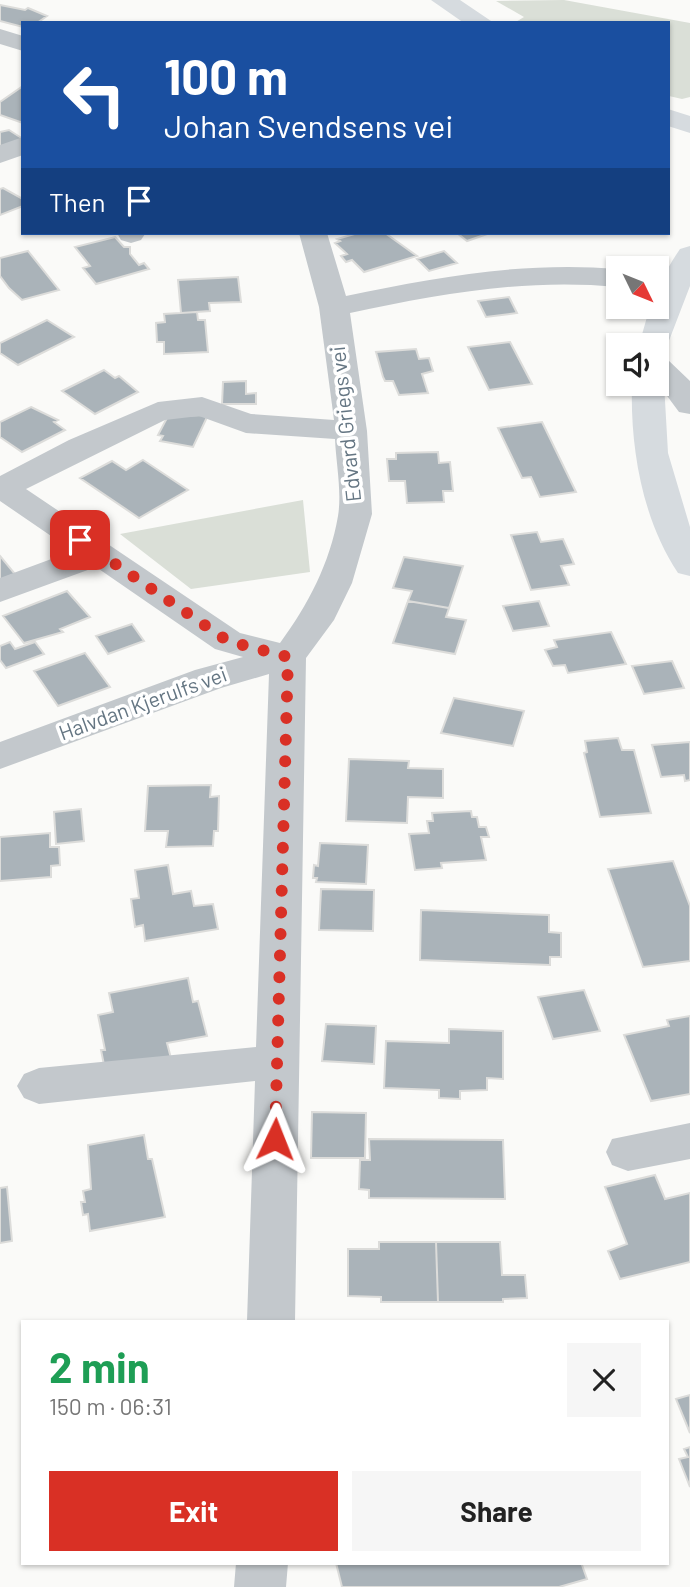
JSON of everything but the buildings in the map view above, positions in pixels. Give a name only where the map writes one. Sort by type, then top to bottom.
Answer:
[{"type":"main road","points":[[443,0],[479,21]]},
{"type":"main road","points":[[670,104],[690,109]]},
{"type":"main road","points":[[670,118],[690,125]]},
{"type":"main road","points":[[669,280],[690,255]]},
{"type":"main road","points":[[649,396],[651,447],[658,480],[690,565]]},
{"type":"street","points":[[0,36],[21,43]]},
{"type":"street","points":[[0,155],[21,146]]},
{"type":"street","name":"Edvard Griegs vei","points":[[288,657],[316,620],[335,583],[355,514],[351,431],[334,307],[314,235]]},
{"type":"street","points":[[334,307],[484,278],[561,273],[606,277]]},
{"type":"street","points":[[669,376],[690,405]]},
{"type":"street","points":[[271,1320],[288,657],[228,641],[2,487],[158,411],[202,406],[246,423],[351,431]]},
{"type":"street","points":[[0,591],[100,553]]},
{"type":"street","name":"Halvdan Kjerulfs vei","points":[[0,756],[208,679],[288,657]]},
{"type":"street","points":[[39,1086],[278,1062]]},
{"type":"street","points":[[628,1152],[690,1141]]},
{"type":"street","points":[[260,1587],[262,1565]]},
{"type":"shaded area","points":[[564,0],[690,23],[690,97],[682,99],[670,96],[670,21],[517,21],[524,17],[496,1]]},
{"type":"shaded area","points":[[303,500],[310,572],[191,589],[120,534]]},
{"type":"route","points":[[80,540],[228,641],[288,657],[275,1139]]}]
